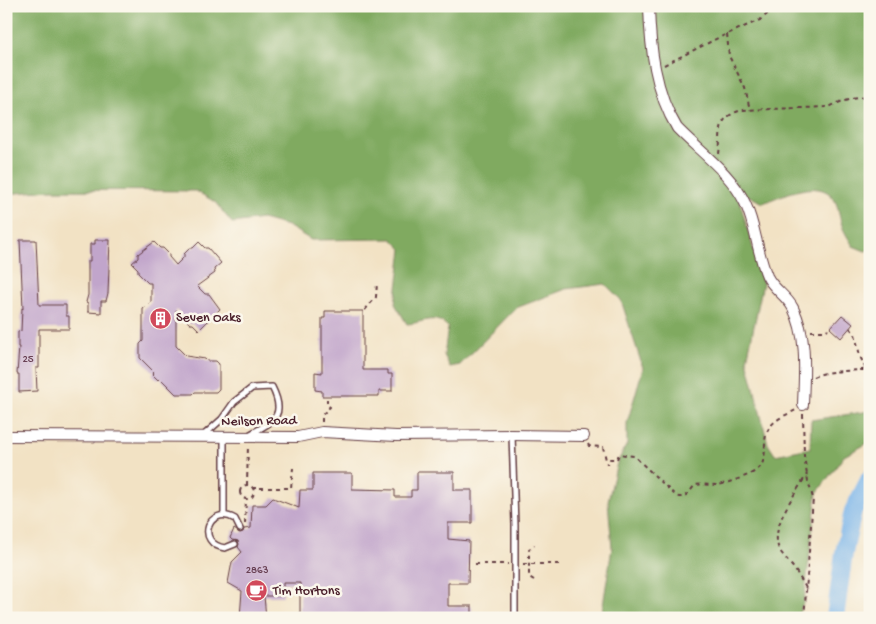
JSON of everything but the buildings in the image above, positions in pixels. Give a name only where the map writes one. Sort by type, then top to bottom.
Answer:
[{"type":"street","points":[[649,6],[649,33],[656,70],[664,100],[677,128],[738,189],[746,205],[767,275],[776,289],[790,302],[793,309],[802,334],[803,405]]},
{"type":"street","name":"Neilson Road","points":[[6,436],[298,437],[322,432],[396,436],[584,436]]},
{"type":"lane","points":[[202,436],[222,419],[234,402],[252,388],[272,387],[278,400],[275,418],[248,436]]},
{"type":"lane","points":[[512,435],[515,618]]},
{"type":"lane","points":[[224,436],[224,515]]},
{"type":"lane","points":[[235,544],[225,548],[214,544],[209,537],[209,526],[217,517],[224,515],[235,519],[240,528]]},
{"type":"path","points":[[656,70],[727,34],[760,20],[777,6]]},
{"type":"path","points":[[727,34],[729,56],[745,88],[750,110]]},
{"type":"path","points":[[716,166],[722,123],[730,114],[742,110],[829,107],[839,102],[864,96],[870,97]]},
{"type":"path","points":[[365,310],[376,297],[377,284]]},
{"type":"path","points":[[804,382],[833,371],[851,372],[868,369],[860,356],[855,333],[850,328]]},
{"type":"path","points":[[802,334],[814,330],[825,331],[828,329]]},
{"type":"path","points":[[322,432],[322,415],[330,407],[327,405],[327,399]]},
{"type":"path","points":[[584,436],[589,446],[603,447],[607,464],[609,464],[610,459],[617,459],[619,454],[634,456],[680,498],[685,497],[695,485],[705,483],[719,485],[757,470],[765,460],[765,439],[768,429],[775,422],[803,405]]},
{"type":"path","points":[[803,405],[804,456],[813,498],[804,618]]},
{"type":"path","points":[[247,485],[248,436]]},
{"type":"path","points":[[247,485],[252,488],[291,488],[293,468]]},
{"type":"path","points":[[806,589],[798,574],[779,549],[777,537],[778,527],[782,518],[807,474]]},
{"type":"path","points":[[246,499],[240,492],[241,488],[247,485]]},
{"type":"path","points":[[246,499],[250,498],[253,494],[252,488]]},
{"type":"path","points":[[240,528],[245,525],[246,499]]},
{"type":"path","points":[[534,580],[528,577],[529,549],[535,545]]},
{"type":"path","points":[[475,564],[560,564]]},
{"type":"green space","points":[[8,6],[870,6],[870,250],[865,251],[853,246],[843,229],[836,203],[831,195],[823,190],[813,189],[792,192],[763,203],[747,195],[739,199],[763,283],[747,360],[768,444],[775,455],[810,448],[811,420],[870,411],[870,442],[844,456],[817,493],[804,601],[797,618],[601,618],[612,548],[608,501],[617,463],[627,444],[627,423],[643,368],[621,300],[605,284],[566,289],[516,308],[460,365],[450,367],[444,355],[448,327],[438,320],[407,324],[395,304],[402,249],[392,239],[311,240],[288,226],[262,219],[232,223],[215,202],[196,191],[50,190],[6,194]]},
{"type":"waterway","points":[[835,618],[844,553],[853,511],[870,478]]},
{"type":"place","name":"Seven Oaks","points":[[160,318]]},
{"type":"place","name":"Tim Hortons","points":[[257,591]]}]
